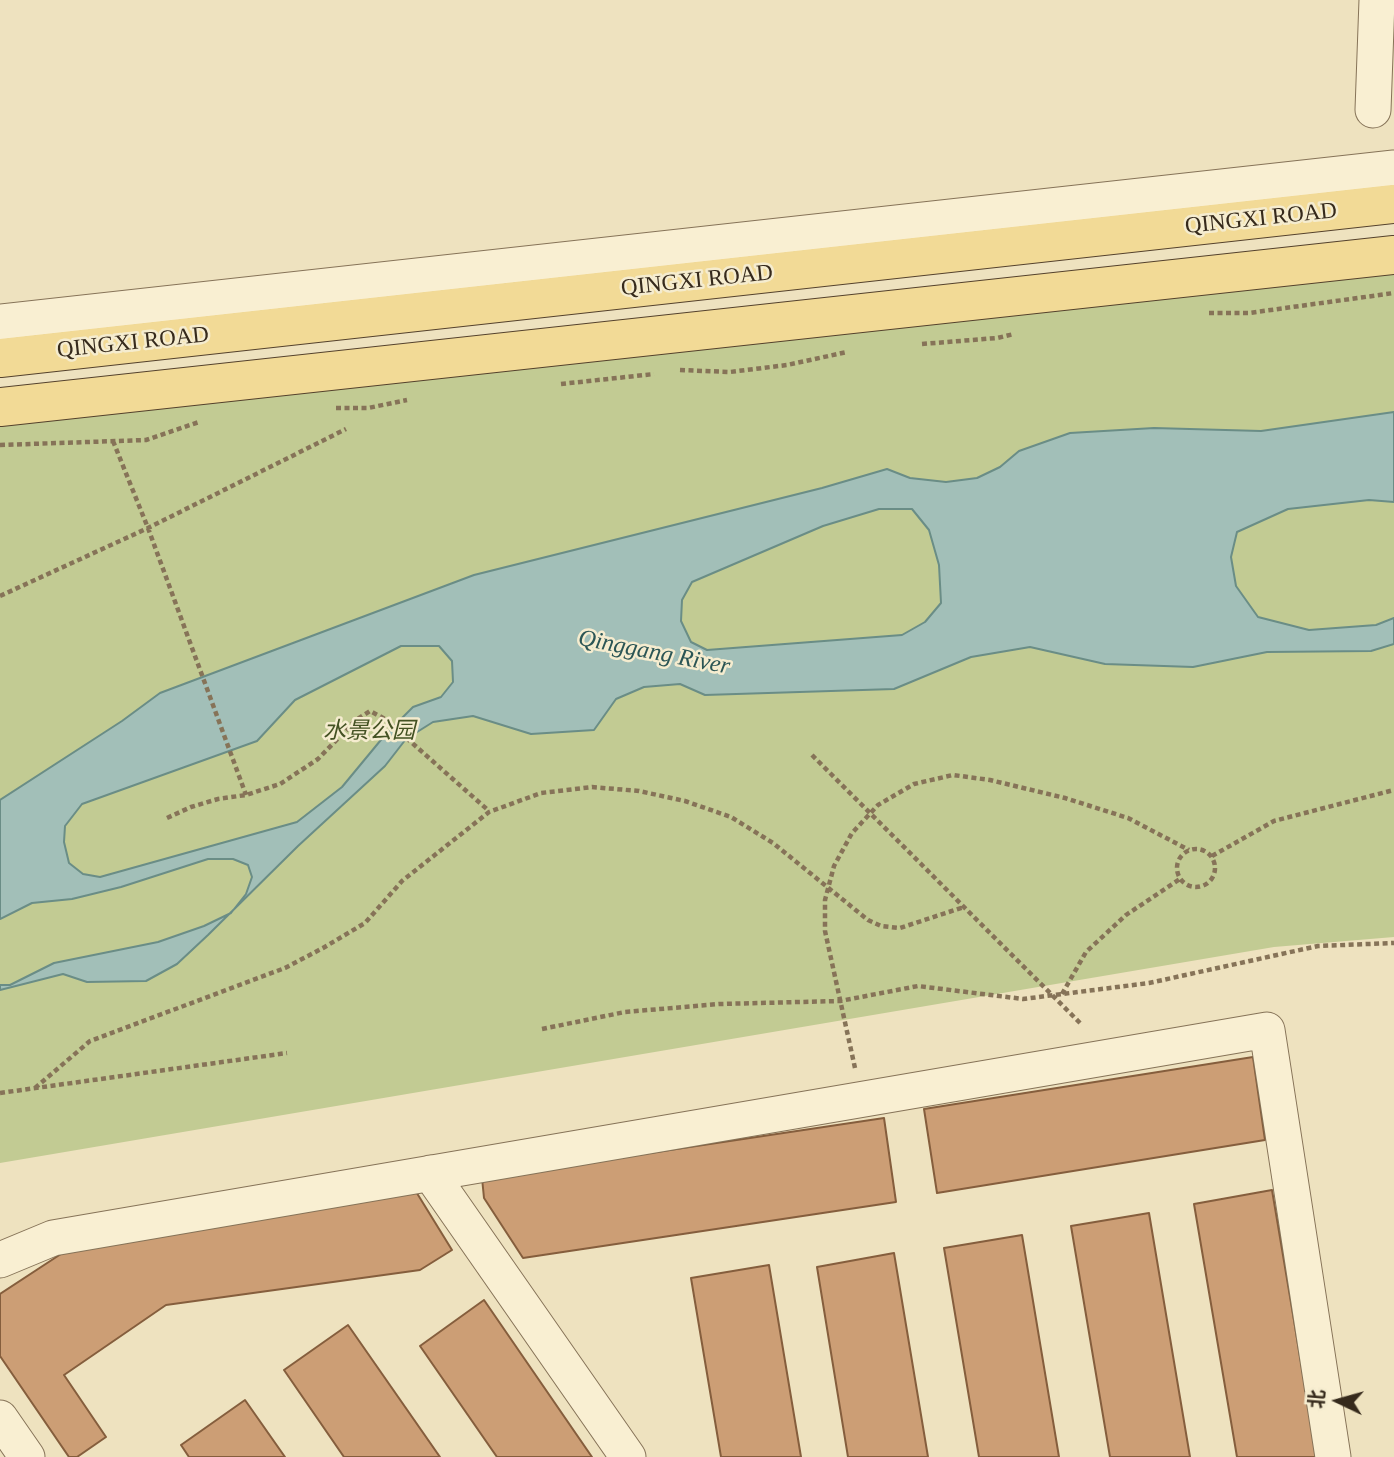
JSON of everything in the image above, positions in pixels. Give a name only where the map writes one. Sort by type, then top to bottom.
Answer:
[{"type":"main road","name":"QINGXI ROAD","points":[[0,358],[1394,204]]},
{"type":"main road","points":[[1149,231],[1154,281]]},
{"type":"main road","points":[[0,407],[1394,255]]},
{"type":"street","points":[[1373,110],[1377,0]]},
{"type":"street","points":[[0,322],[1394,168]]},
{"type":"street","points":[[0,1260],[54,1238],[1267,1030],[1334,1457]]},
{"type":"street","points":[[430,1173],[628,1457]]},
{"type":"street","points":[[0,1418],[27,1457]]},
{"type":"path","points":[[0,596],[148,528],[346,429]]},
{"type":"path","points":[[113,441],[148,528],[246,795]]},
{"type":"path","points":[[167,818],[191,807],[246,795],[280,784],[318,759],[356,720],[370,711],[385,719],[489,812]]},
{"type":"path","points":[[812,755],[1082,1025]]},
{"type":"path","points":[[861,1100],[825,931],[825,900],[834,866],[852,833],[878,805],[914,784],[953,775],[990,780],[1065,798],[1128,818],[1189,850],[1201,849],[1212,856],[1215,862],[1215,874],[1206,885],[1194,887],[1180,879],[1177,864],[1189,850]]},
{"type":"path","points":[[35,1088],[90,1041],[285,968],[365,923],[402,881],[489,812],[541,793],[592,787],[639,791],[685,801],[730,817],[774,843],[868,920],[881,926],[900,928],[964,907]]},
{"type":"path","points":[[1212,856],[1274,821],[1394,790]]},
{"type":"path","points":[[1062,995],[1086,952],[1126,915],[1180,879]]},
{"type":"path","points":[[542,1029],[625,1012],[719,1004],[840,1001],[918,986],[1023,999],[1149,983],[1318,946],[1394,943]]},
{"type":"path","points":[[0,1093],[287,1053]]},
{"type":"green space","name":"水景公园","points":[[1394,255],[1394,937],[1274,947],[0,1163],[0,407]]},
{"type":"water","name":"Qinggang River","points":[[1394,412],[1394,502],[1369,500],[1288,509],[1237,532],[1231,557],[1236,586],[1258,617],[1309,630],[1376,625],[1394,618],[1394,644],[1371,651],[1267,652],[1193,667],[1105,664],[1030,647],[971,657],[894,689],[705,695],[680,684],[644,687],[616,699],[594,730],[531,734],[473,716],[433,722],[406,739],[385,766],[298,846],[234,910],[246,894],[252,877],[248,865],[233,859],[208,859],[121,887],[72,899],[32,903],[0,919],[0,800],[122,721],[160,693],[474,575],[822,488],[887,469],[910,478],[946,482],[977,478],[1000,467],[1019,451],[1070,433],[1154,428],[1261,431]],"holes":[[[879,509],[912,509],[929,530],[939,565],[941,603],[925,622],[902,635],[707,650],[691,642],[681,621],[682,600],[692,582],[823,526]],[[401,646],[439,646],[452,661],[453,682],[441,697],[413,707],[385,735],[342,787],[297,822],[100,877],[83,874],[69,863],[64,842],[65,826],[82,804],[257,741],[295,700]]]},
{"type":"water","points":[[230,914],[177,964],[146,981],[87,982],[63,974],[0,990],[0,985],[10,985],[54,963],[158,942]]},
{"type":"building","points":[[1253,1057],[1265,1140],[937,1193],[924,1109]]},
{"type":"building","points":[[884,1118],[896,1202],[523,1258],[484,1198],[482,1178]]},
{"type":"building","points":[[415,1190],[452,1250],[420,1270],[166,1305],[64,1375],[106,1437],[77,1457],[69,1457],[0,1356],[0,1294],[67,1250]]},
{"type":"building","points":[[1272,1190],[1317,1457],[1237,1457],[1194,1204]]},
{"type":"building","points":[[1149,1213],[1190,1457],[1110,1457],[1071,1226]]},
{"type":"building","points":[[1022,1235],[1059,1457],[979,1457],[944,1248]]},
{"type":"building","points":[[894,1253],[928,1457],[848,1457],[817,1267]]},
{"type":"building","points":[[769,1265],[801,1457],[721,1457],[691,1278]]},
{"type":"building","points":[[484,1300],[592,1457],[497,1457],[420,1346]]},
{"type":"building","points":[[348,1325],[440,1457],[344,1457],[284,1370]]},
{"type":"building","points":[[245,1400],[285,1457],[189,1457],[181,1445]]}]
